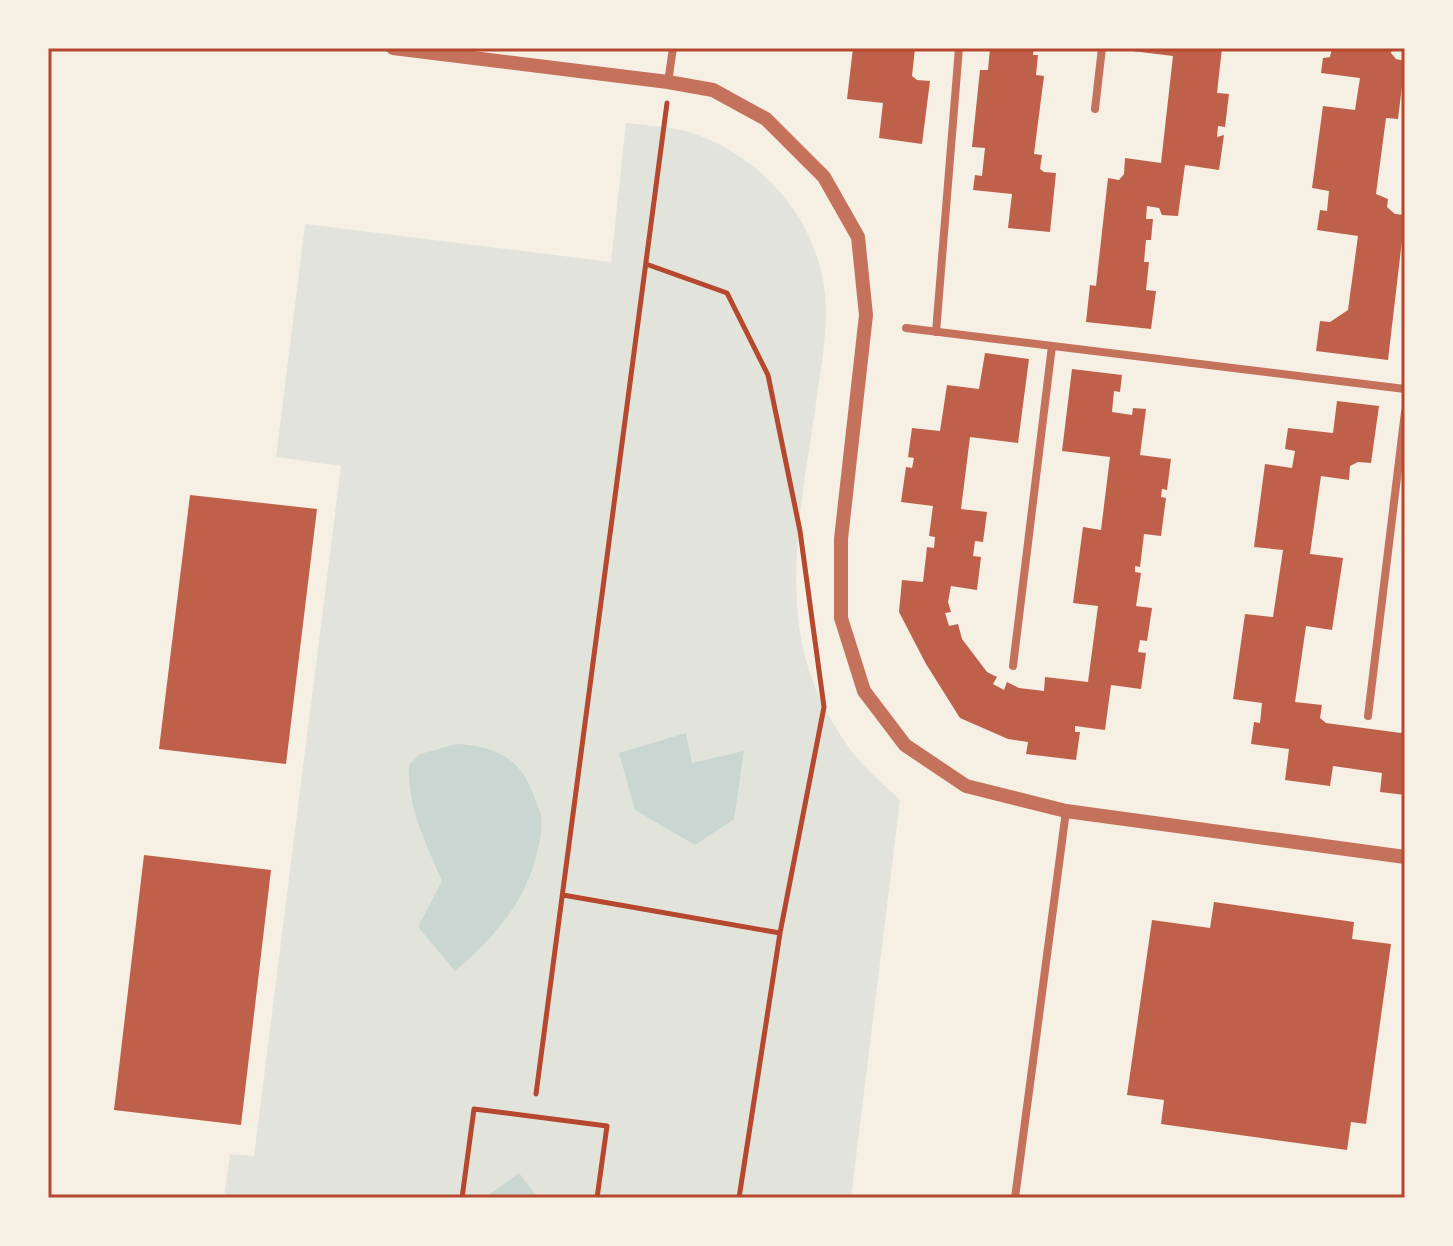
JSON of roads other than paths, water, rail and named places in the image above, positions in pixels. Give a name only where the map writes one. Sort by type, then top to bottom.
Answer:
[{"type":"street","points":[[393,48],[713,90],[766,119],[824,177],[858,237],[866,315],[841,539],[841,618],[864,691],[905,745],[966,786],[1066,811],[1405,857]]},
{"type":"street","points":[[669,82],[673,48]]},
{"type":"street","points":[[936,332],[959,48]]},
{"type":"street","points":[[1095,109],[1102,48]]},
{"type":"street","points":[[906,328],[1405,389]]},
{"type":"street","points":[[1013,666],[1052,346]]},
{"type":"street","points":[[1368,716],[1405,412]]},
{"type":"street","points":[[1015,1198],[1066,811]]}]
